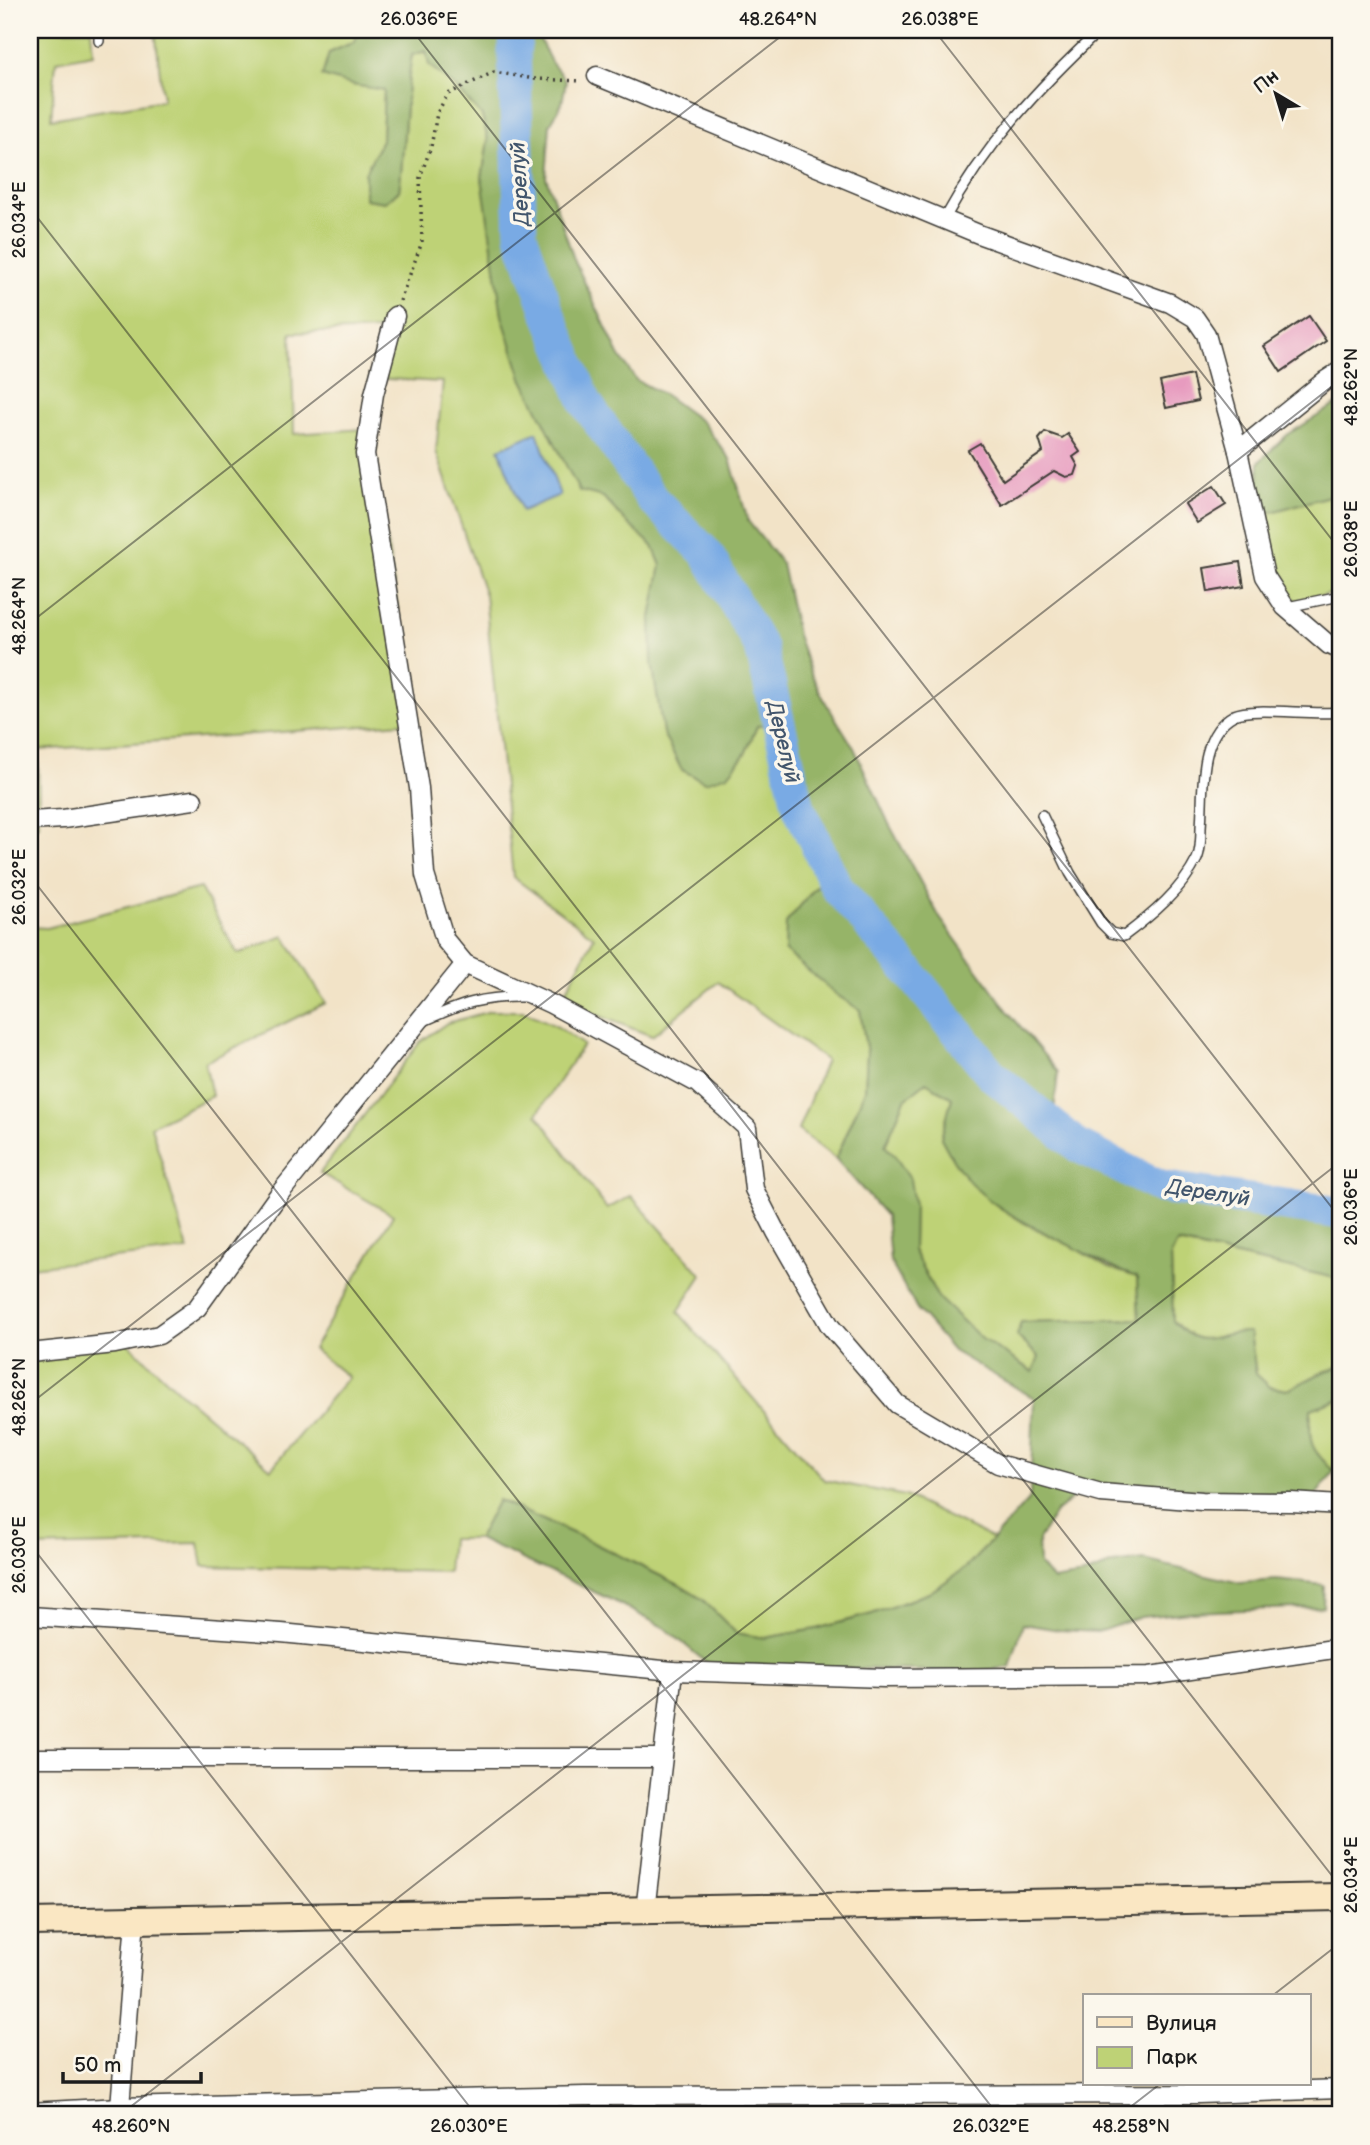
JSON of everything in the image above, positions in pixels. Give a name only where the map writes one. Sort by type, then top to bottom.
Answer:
[{"type":"main road","points":[[30,1922],[1340,1897]]},
{"type":"street","points":[[597,76],[944,220],[1170,303],[1195,317],[1206,334],[1238,451],[1265,576],[1285,607],[1329,645],[1340,650]]},
{"type":"street","points":[[395,316],[374,394],[365,454],[419,788],[425,875],[445,940],[465,964],[535,997],[697,1083],[747,1128],[754,1189],[776,1233],[830,1326],[897,1404],[998,1464],[1101,1493],[1202,1501],[1292,1502],[1340,1506]]},
{"type":"street","points":[[1238,451],[1340,371]]},
{"type":"street","points":[[30,821],[63,819],[192,800]]},
{"type":"street","points":[[30,1353],[115,1345],[159,1335],[197,1308],[280,1193],[465,964]]},
{"type":"street","points":[[30,1616],[281,1633],[673,1671],[884,1678],[1150,1676],[1340,1648]]},
{"type":"street","points":[[645,1911],[673,1671]]},
{"type":"street","points":[[30,1758],[662,1758]]},
{"type":"street","points":[[120,2107],[135,1920]]},
{"type":"street","points":[[30,2112],[120,2107],[585,2096],[1199,2094],[1340,2089]]},
{"type":"lane","points":[[99,30],[99,41]]},
{"type":"lane","points":[[944,220],[963,186],[1003,131],[1037,91],[1100,30]]},
{"type":"lane","points":[[1285,607],[1340,596]]},
{"type":"lane","points":[[1042,815],[1070,873],[1101,923],[1111,933],[1124,936],[1146,919],[1184,881],[1199,856],[1205,772],[1210,742],[1220,726],[1236,715],[1252,711],[1340,712]]},
{"type":"lane","points":[[416,1024],[459,1005],[494,996],[535,997]]},
{"type":"path","points":[[395,316],[422,242],[420,177],[431,147],[437,113],[448,94],[494,72],[535,79],[578,82],[597,76]]},
{"type":"green space","points":[[30,30],[91,30],[93,54],[56,61],[51,119],[163,100],[155,30],[358,30],[354,42],[329,53],[352,85],[384,89],[382,140],[365,173],[365,199],[385,202],[399,191],[412,55],[426,51],[430,65],[482,116],[488,140],[482,178],[491,228],[603,496],[625,521],[653,546],[661,566],[651,618],[663,733],[681,769],[705,782],[745,754],[757,726],[784,725],[825,838],[832,868],[786,923],[837,995],[860,1010],[867,1053],[865,1090],[836,1159],[798,1130],[826,1060],[718,982],[652,1036],[561,1001],[594,937],[513,877],[485,595],[436,451],[443,382],[370,378],[381,330],[291,333],[294,434],[378,428],[374,462],[416,722],[38,750],[39,825],[30,826]]},
{"type":"green space","points":[[358,30],[541,30],[538,36],[551,62],[566,81],[562,103],[550,125],[546,177],[575,262],[619,355],[636,380],[665,395],[702,422],[730,459],[748,521],[782,564],[797,635],[812,676],[854,748],[889,824],[940,918],[1010,1014],[1058,1072],[1054,1112],[1060,1135],[1104,1167],[1147,1192],[1340,1222],[1340,1279],[1178,1243],[1171,1254],[1173,1321],[1193,1337],[1202,1339],[1250,1332],[1256,1374],[1270,1387],[1288,1390],[1340,1366],[1340,1399],[1311,1409],[1312,1444],[1319,1456],[1334,1471],[1313,1499],[1198,1489],[1135,1493],[1090,1483],[1055,1513],[1038,1540],[1039,1565],[1053,1580],[1084,1575],[1113,1564],[1144,1560],[1240,1583],[1276,1580],[1324,1585],[1323,1607],[1190,1612],[1141,1617],[1098,1632],[1059,1630],[1023,1624],[1010,1667],[973,1672],[708,1664],[665,1628],[614,1601],[478,1539],[498,1500],[677,1584],[702,1599],[736,1633],[765,1638],[816,1629],[872,1614],[929,1593],[967,1567],[1030,1498],[1034,1398],[953,1351],[917,1309],[890,1261],[886,1216],[836,1159],[865,1090],[867,1053],[860,1010],[837,995],[785,951],[786,923],[832,868],[825,838],[784,725],[757,726],[745,754],[728,775],[705,782],[682,770],[663,733],[652,663],[651,618],[661,565],[653,546],[603,497],[579,491],[522,378],[502,316],[482,178],[488,140],[482,116],[456,88],[429,65],[426,51],[412,55],[399,191],[385,202],[365,199],[365,173],[382,140],[384,90],[352,85],[322,76],[329,53],[354,42]],"holes":[[[926,1082],[952,1098],[941,1138],[955,1163],[972,1184],[984,1196],[1012,1215],[1104,1263],[1137,1277],[1139,1319],[1021,1322],[1017,1336],[1039,1357],[1033,1372],[982,1339],[938,1298],[913,1250],[914,1205],[910,1179],[885,1146],[905,1099]]]},
{"type":"green space","points":[[1340,402],[1340,493],[1257,516],[1259,462],[1287,435]]},
{"type":"green space","points":[[1340,493],[1340,592],[1296,601],[1271,571],[1257,516]]},
{"type":"green space","points":[[200,888],[238,954],[284,936],[326,1003],[205,1062],[212,1096],[151,1126],[188,1250],[30,1267],[30,927],[47,928]]},
{"type":"green space","points":[[491,1011],[524,1011],[558,1027],[583,1045],[537,1114],[607,1209],[631,1196],[702,1275],[678,1312],[824,1480],[905,1496],[993,1539],[967,1567],[929,1593],[872,1614],[816,1629],[765,1638],[736,1633],[702,1599],[677,1584],[498,1500],[478,1539],[451,1539],[448,1572],[203,1566],[199,1543],[30,1547],[30,1344],[119,1335],[181,1393],[271,1469],[348,1377],[313,1349],[393,1215],[320,1173],[420,1042],[447,1023]]},
{"type":"green space","points":[[926,1082],[952,1098],[941,1138],[995,1204],[1024,1223],[1108,1268],[1137,1277],[1139,1319],[1021,1322],[1017,1336],[1039,1357],[1034,1372],[982,1339],[938,1298],[913,1250],[914,1205],[885,1146],[905,1099]]},
{"type":"green space","points":[[1177,1243],[1340,1279],[1340,1366],[1288,1390],[1270,1387],[1256,1374],[1250,1333],[1202,1339],[1184,1331],[1173,1321],[1171,1254]]},
{"type":"green space","points":[[1340,1399],[1340,1471],[1334,1471],[1319,1456],[1312,1444],[1311,1409]]},
{"type":"water","points":[[537,432],[560,495],[522,511],[499,449]]},
{"type":"building","points":[[1309,316],[1326,341],[1281,372],[1264,346]]},
{"type":"building","points":[[1192,375],[1198,401],[1166,408],[1160,382]]},
{"type":"building","points":[[1045,432],[1062,438],[1068,434],[1080,452],[1073,457],[1078,466],[1075,475],[1066,477],[1054,471],[1002,505],[968,450],[980,443],[1003,480],[1043,452],[1039,439]]},
{"type":"building","points":[[1214,486],[1226,505],[1197,523],[1185,504]]},
{"type":"building","points":[[1240,562],[1244,586],[1208,592],[1204,568]]},
{"type":"waterway","name":"Дерелуй","points":[[518,30],[514,51],[521,235],[548,312],[586,403],[653,500],[707,554],[761,648],[799,808],[837,888],[907,969],[992,1075],[1078,1146],[1160,1187],[1340,1213]]}]
